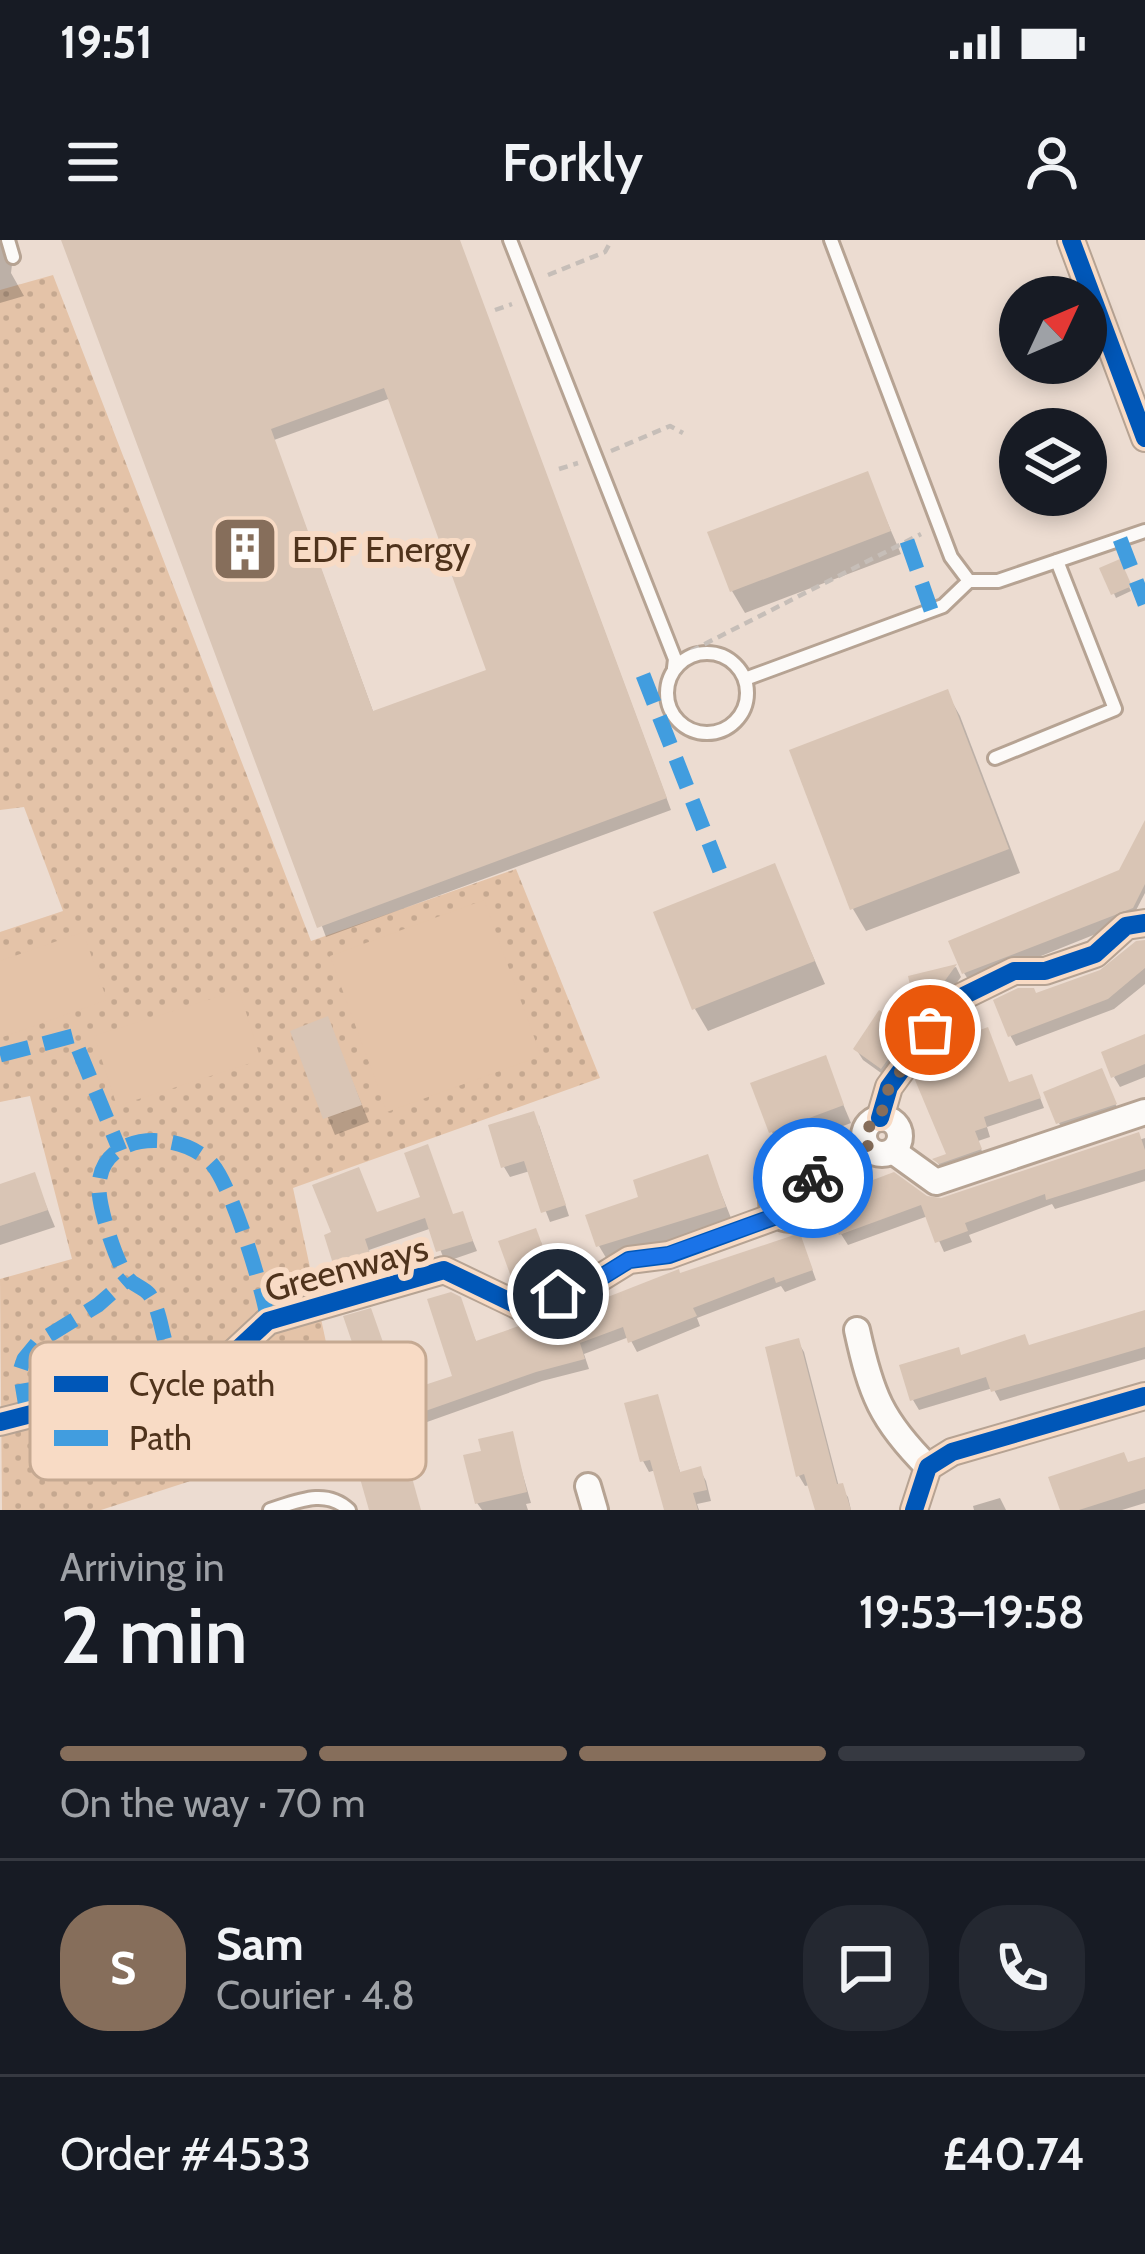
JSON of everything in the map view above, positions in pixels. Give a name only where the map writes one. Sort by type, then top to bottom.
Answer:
[{"type":"street","points":[[1072,240],[1145,438]]},
{"type":"street","points":[[880,1149],[899,1143],[898,1128],[880,1118],[889,1087],[951,1002],[1014,971],[1045,971],[1095,954],[1126,926],[1145,923]]},
{"type":"street","points":[[880,1149],[936,1182],[1145,1112]]},
{"type":"street","name":"Greenways","points":[[245,1342],[268,1321],[444,1270],[521,1307],[595,1281],[629,1260],[668,1255],[779,1215],[791,1219],[804,1213],[807,1198],[798,1186],[880,1149]]},
{"type":"street","points":[[857,1330],[874,1398],[897,1436],[928,1467]]},
{"type":"street","points":[[914,1510],[928,1467],[952,1452],[1145,1396]]},
{"type":"street","name":"Greenways","points":[[0,1422],[30,1414]]},
{"type":"lane","points":[[8,240],[13,257]]},
{"type":"lane","points":[[510,240],[675,663]]},
{"type":"lane","points":[[831,240],[951,557],[969,581]]},
{"type":"lane","points":[[745,679],[943,606],[969,581],[998,581],[1145,531]]},
{"type":"lane","points":[[995,758],[1115,709],[1057,561]]},
{"type":"lane","points":[[713,652],[735,663],[745,679],[748,693],[743,712],[718,732],[704,734],[681,725],[670,711],[668,680],[675,663],[686,658],[713,652]]},
{"type":"lane","points":[[270,1510],[325,1496],[337,1498],[350,1510]]},
{"type":"path","points":[[495,310],[511,305],[527,285],[605,252],[610,243]]},
{"type":"path","points":[[559,470],[670,426],[683,433]]},
{"type":"path","points":[[675,663],[939,525]]},
{"type":"shaded area","points":[[53,275],[311,941],[516,869],[600,1078],[293,1188],[326,1342],[30,1342],[30,1480],[194,1480],[101,1510],[2,1510],[0,1279],[72,1259],[30,1096],[0,1102],[0,932],[63,911],[24,807],[0,810],[0,290]]},
{"type":"shaded area","points":[[484,900],[541,1056],[387,1112],[330,956]]},
{"type":"shaded area","points":[[83,932],[107,1000],[0,1038],[0,961]]},
{"type":"shaded area","points":[[239,990],[261,1060],[117,1106],[94,1036]]},
{"type":"building","name":"EDF Energy","points":[[61,240],[460,240],[667,798],[317,928]],"holes":[[[384,388],[486,670],[373,711],[271,429]]]},
{"type":"building","points":[[868,471],[891,531],[730,592],[707,532]]},
{"type":"building","points":[[1120,559],[1132,586],[1111,595],[1099,568]]},
{"type":"building","points":[[948,689],[1009,849],[850,910],[789,750]]},
{"type":"building","points":[[1145,820],[1145,884],[1133,908],[962,974],[948,941],[1119,870]]},
{"type":"building","points":[[775,863],[815,961],[692,1010],[653,912]]},
{"type":"building","points":[[1145,940],[1145,968],[1108,999],[1008,1037],[993,1000],[1018,988],[1034,988],[1036,993],[1100,970],[1136,941]]},
{"type":"building","points":[[957,964],[881,1069],[853,1049],[879,1010],[888,1016],[910,985],[908,976]]},
{"type":"building","points":[[328,1016],[362,1105],[323,1119],[290,1031]]},
{"type":"building","points":[[988,1027],[1009,1082],[1032,1074],[1041,1098],[984,1117],[987,1127],[975,1131],[982,1149],[939,1164],[932,1159],[946,1154],[915,1080],[940,1045]]},
{"type":"building","points":[[1145,1034],[1145,1064],[1111,1078],[1101,1052]]},
{"type":"building","points":[[826,1055],[844,1105],[769,1133],[750,1083]]},
{"type":"building","points":[[1102,1068],[1117,1104],[1056,1124],[1043,1092]]},
{"type":"building","points":[[534,1111],[566,1205],[541,1213],[524,1161],[501,1168],[488,1125]]},
{"type":"building","points":[[1139,1132],[1145,1169],[1046,1200],[1045,1194],[965,1223],[968,1231],[935,1243],[921,1205],[839,1235],[825,1198],[894,1172],[927,1196],[941,1198]]},
{"type":"building","points":[[428,1144],[453,1214],[463,1211],[473,1241],[436,1252],[425,1218],[365,1239],[375,1269],[339,1283],[324,1235],[331,1232],[312,1185],[359,1167],[377,1212],[420,1197],[404,1153]]},
{"type":"building","points":[[708,1154],[726,1207],[596,1247],[585,1215],[638,1197],[633,1180]]},
{"type":"building","points":[[35,1172],[48,1210],[0,1226],[0,1184]]},
{"type":"building","points":[[536,1228],[552,1271],[514,1285],[498,1241]]},
{"type":"building","points":[[800,1233],[813,1270],[776,1283],[774,1277],[693,1308],[697,1316],[628,1343],[623,1327],[580,1343],[585,1359],[426,1411],[426,1385],[452,1376],[427,1299],[451,1292],[461,1297],[476,1341],[542,1318],[544,1322],[679,1269],[680,1273]]},
{"type":"building","points":[[371,1308],[383,1342],[352,1342],[343,1316]]},
{"type":"building","points":[[1145,1310],[1145,1347],[991,1392],[986,1377],[910,1401],[899,1365],[959,1347],[961,1355],[1025,1334],[1029,1345]]},
{"type":"building","points":[[799,1338],[837,1484],[843,1483],[851,1510],[815,1510],[804,1474],[796,1477],[765,1347]]},
{"type":"building","points":[[658,1394],[680,1472],[701,1466],[707,1490],[693,1493],[698,1510],[664,1510],[650,1460],[640,1462],[624,1403]]},
{"type":"building","points":[[513,1431],[527,1492],[475,1504],[463,1455],[481,1451],[478,1439]]},
{"type":"building","points":[[1124,1452],[1128,1462],[1145,1457],[1145,1489],[1079,1510],[1060,1510],[1048,1477]]},
{"type":"building","points":[[360,1480],[413,1480],[421,1510],[369,1510]]},
{"type":"marked path","points":[[1120,539],[1145,604]]},
{"type":"marked path","points":[[907,541],[931,610]]},
{"type":"marked path","points":[[643,675],[725,884]]},
{"type":"marked path","points":[[0,1055],[73,1036],[120,1151]]},
{"type":"marked path","points":[[165,1342],[153,1301],[127,1277],[113,1247],[99,1189],[102,1170],[112,1155],[144,1141],[181,1145],[212,1164],[237,1215],[268,1321]]},
{"type":"marked path","points":[[38,1342],[98,1305],[128,1279]]},
{"type":"marked path","points":[[27,1413],[20,1371],[30,1352]]},
{"type":"cycle path","points":[[1071,240],[1145,438]]},
{"type":"cycle path","points":[[880,1118],[889,1087],[951,1002],[1014,971],[1045,971],[1095,954],[1126,926],[1145,923]]},
{"type":"cycle path","points":[[245,1342],[268,1321],[444,1270],[521,1307],[595,1281],[629,1260],[669,1255],[779,1215]]},
{"type":"cycle path","points":[[914,1510],[928,1467],[952,1452],[1145,1396]]},
{"type":"cycle path","points":[[0,1422],[30,1414]]},
{"type":"way so far","points":[[813,1178],[868,1148],[863,1136],[868,1124],[880,1118],[889,1087],[930,1030]]},
{"type":"place","name":"EDF Energy","points":[[245,549]]},
{"type":"route","points":[[558,1294],[595,1281],[629,1260],[668,1255],[779,1215],[772,1205],[774,1192],[784,1184],[798,1186],[813,1178]]}]
